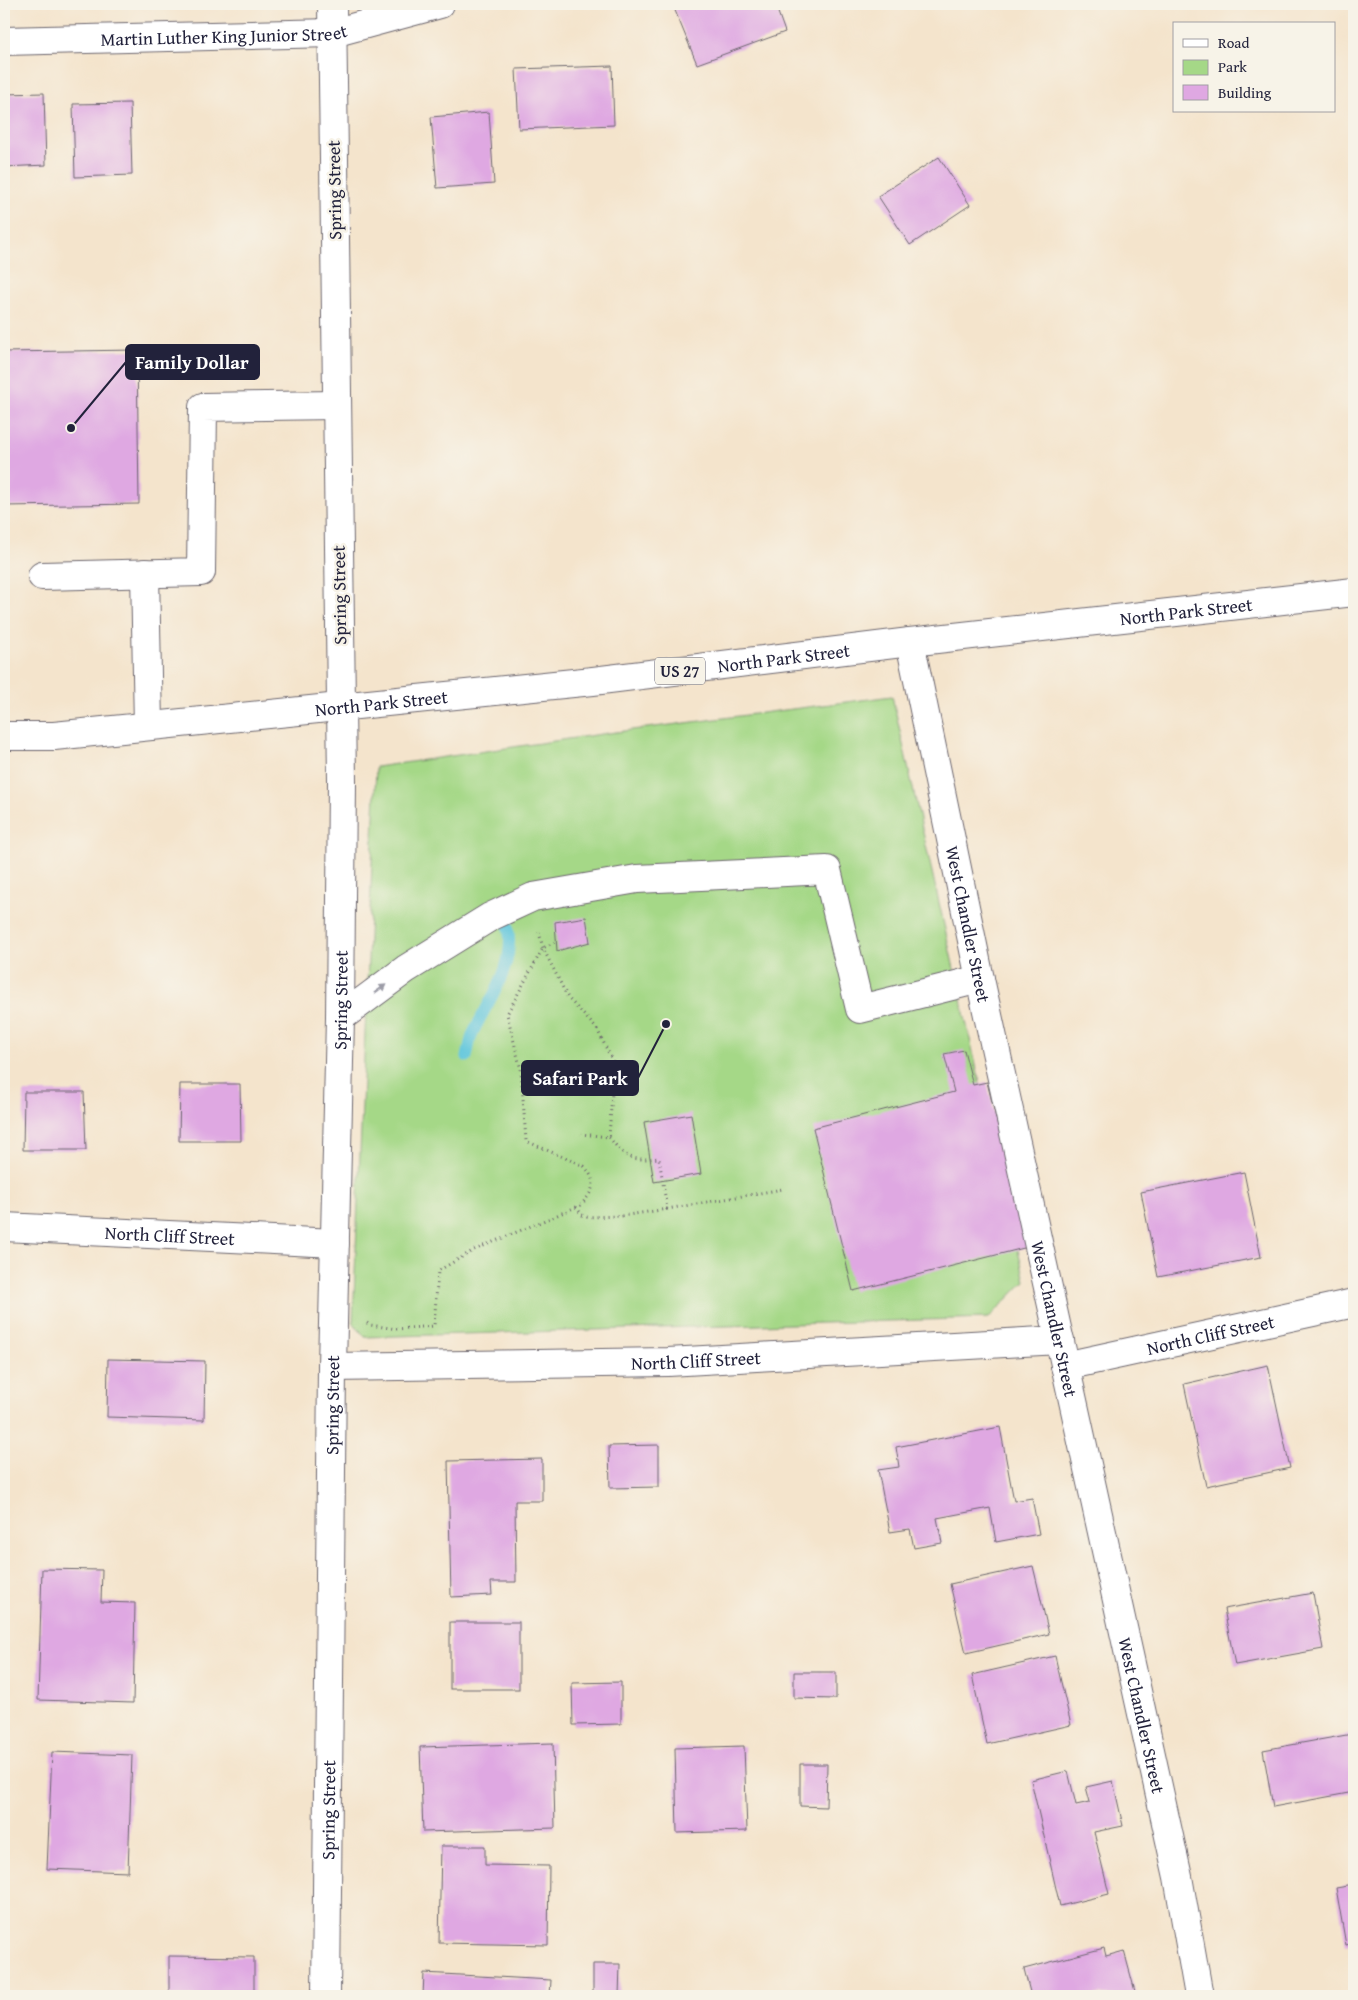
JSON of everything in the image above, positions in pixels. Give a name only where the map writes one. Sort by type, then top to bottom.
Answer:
[{"type":"street","name":"Spring Street","points":[[326,1996],[332,1367],[340,1018],[341,706],[338,625],[332,4]]},
{"type":"street","name":"Martin Luther King Junior Street","points":[[4,41],[333,33],[440,4]]},
{"type":"street","points":[[42,576],[201,572],[203,407],[337,405]]},
{"type":"street","points":[[145,573],[148,726]]},
{"type":"street","name":"North Park Street","points":[[4,736],[54,736],[593,681],[910,642],[1354,592]]},
{"type":"street","name":"West Chandler Street","points":[[910,642],[980,978],[1178,1877],[1199,1996]]},
{"type":"street","points":[[340,1018],[406,969],[490,916],[533,897],[638,878],[827,870],[860,1009],[980,978]]},
{"type":"street","name":"North Cliff Street","points":[[4,1227],[335,1243]]},
{"type":"street","name":"North Cliff Street","points":[[1065,1366],[1354,1303]]},
{"type":"street","name":"North Cliff Street","points":[[332,1367],[668,1362],[1060,1340]]},
{"type":"path","points":[[533,897],[543,948],[568,998],[597,1029],[614,1064],[609,1137],[621,1153],[630,1158],[644,1160],[659,1158],[668,1210]]},
{"type":"path","points":[[365,1322],[370,1325],[397,1329],[434,1326],[438,1271],[474,1250],[581,1205],[592,1193],[592,1174],[584,1166],[526,1140],[521,1070],[506,1014],[543,948],[557,941]]},
{"type":"path","points":[[581,1134],[609,1137]]},
{"type":"path","points":[[576,1207],[587,1218],[621,1216],[668,1210],[783,1189]]},
{"type":"green space","points":[[892,696],[1025,1281],[989,1318],[365,1337],[353,1322],[376,767],[609,733]]},
{"type":"building","points":[[685,4],[775,4],[785,32],[697,64],[674,8]]},
{"type":"building","points":[[612,66],[614,125],[519,129],[516,69]]},
{"type":"building","points":[[44,93],[46,165],[4,167],[4,94]]},
{"type":"building","points":[[130,103],[132,175],[75,177],[73,104]]},
{"type":"building","points":[[489,112],[494,184],[437,188],[431,117]]},
{"type":"building","points":[[939,157],[970,205],[910,245],[878,196]]},
{"type":"building","points":[[137,350],[139,504],[4,506],[4,352]]},
{"type":"building","points":[[586,917],[590,942],[557,951],[555,922]]},
{"type":"building","points":[[964,1050],[973,1085],[987,1082],[1028,1247],[853,1291],[813,1128],[954,1092],[944,1054]]},
{"type":"building","points":[[180,1084],[240,1084],[241,1141],[179,1141]]},
{"type":"building","points":[[24,1092],[84,1092],[86,1150],[23,1150]]},
{"type":"building","points":[[691,1114],[701,1174],[654,1182],[644,1122]]},
{"type":"building","points":[[1244,1172],[1261,1257],[1158,1277],[1141,1192]]},
{"type":"building","points":[[4,1325],[8,1325],[6,1383],[4,1383]]},
{"type":"building","points":[[108,1359],[205,1361],[204,1420],[107,1417]]},
{"type":"building","points":[[1268,1365],[1290,1468],[1206,1486],[1184,1384]]},
{"type":"building","points":[[1000,1427],[1014,1501],[1032,1498],[1039,1534],[996,1542],[990,1508],[937,1518],[942,1543],[914,1548],[910,1529],[890,1532],[878,1470],[899,1467],[896,1447]]},
{"type":"building","points":[[659,1445],[659,1487],[610,1488],[609,1446]]},
{"type":"building","points":[[542,1459],[542,1501],[515,1501],[516,1582],[491,1582],[492,1595],[451,1597],[448,1461]]},
{"type":"building","points":[[1033,1566],[1049,1634],[966,1653],[950,1584]]},
{"type":"building","points":[[42,1569],[102,1570],[101,1602],[135,1603],[133,1703],[38,1700]]},
{"type":"building","points":[[1313,1593],[1323,1649],[1235,1665],[1224,1609]]},
{"type":"building","points":[[450,1622],[519,1622],[519,1689],[450,1689]]},
{"type":"building","points":[[1055,1656],[1071,1725],[987,1744],[972,1675]]},
{"type":"building","points":[[794,1672],[836,1672],[836,1699],[794,1698]]},
{"type":"building","points":[[621,1682],[621,1724],[573,1725],[572,1683]]},
{"type":"building","points":[[1352,1734],[1354,1792],[1273,1807],[1263,1750]]},
{"type":"building","points":[[553,1743],[555,1828],[423,1832],[420,1747]]},
{"type":"building","points":[[744,1746],[747,1831],[677,1833],[675,1748]]},
{"type":"building","points":[[52,1752],[132,1755],[128,1872],[47,1869]]},
{"type":"building","points":[[800,1764],[827,1764],[826,1807],[800,1806]]},
{"type":"building","points":[[1068,1771],[1076,1805],[1090,1802],[1086,1787],[1113,1781],[1123,1826],[1094,1832],[1109,1894],[1060,1906],[1031,1780]]},
{"type":"building","points":[[441,1846],[485,1846],[485,1865],[549,1866],[548,1945],[439,1943]]},
{"type":"building","points":[[1354,1885],[1354,1943],[1346,1945],[1336,1888]]},
{"type":"building","points":[[1104,1948],[1106,1956],[1124,1951],[1136,1995],[1031,1996],[1024,1969]]},
{"type":"building","points":[[169,1956],[254,1957],[254,1996],[169,1996]]},
{"type":"building","points":[[593,1964],[620,1964],[619,1996],[593,1996]]},
{"type":"building","points":[[424,1973],[551,1980],[550,1996],[423,1996]]},
{"type":"waterway","points":[[467,1057],[473,1034],[505,967],[510,940],[508,925]]},
{"type":"place","name":"Family Dollar","points":[[71,428]]},
{"type":"place","name":"Safari Park","points":[[666,1024]]}]
